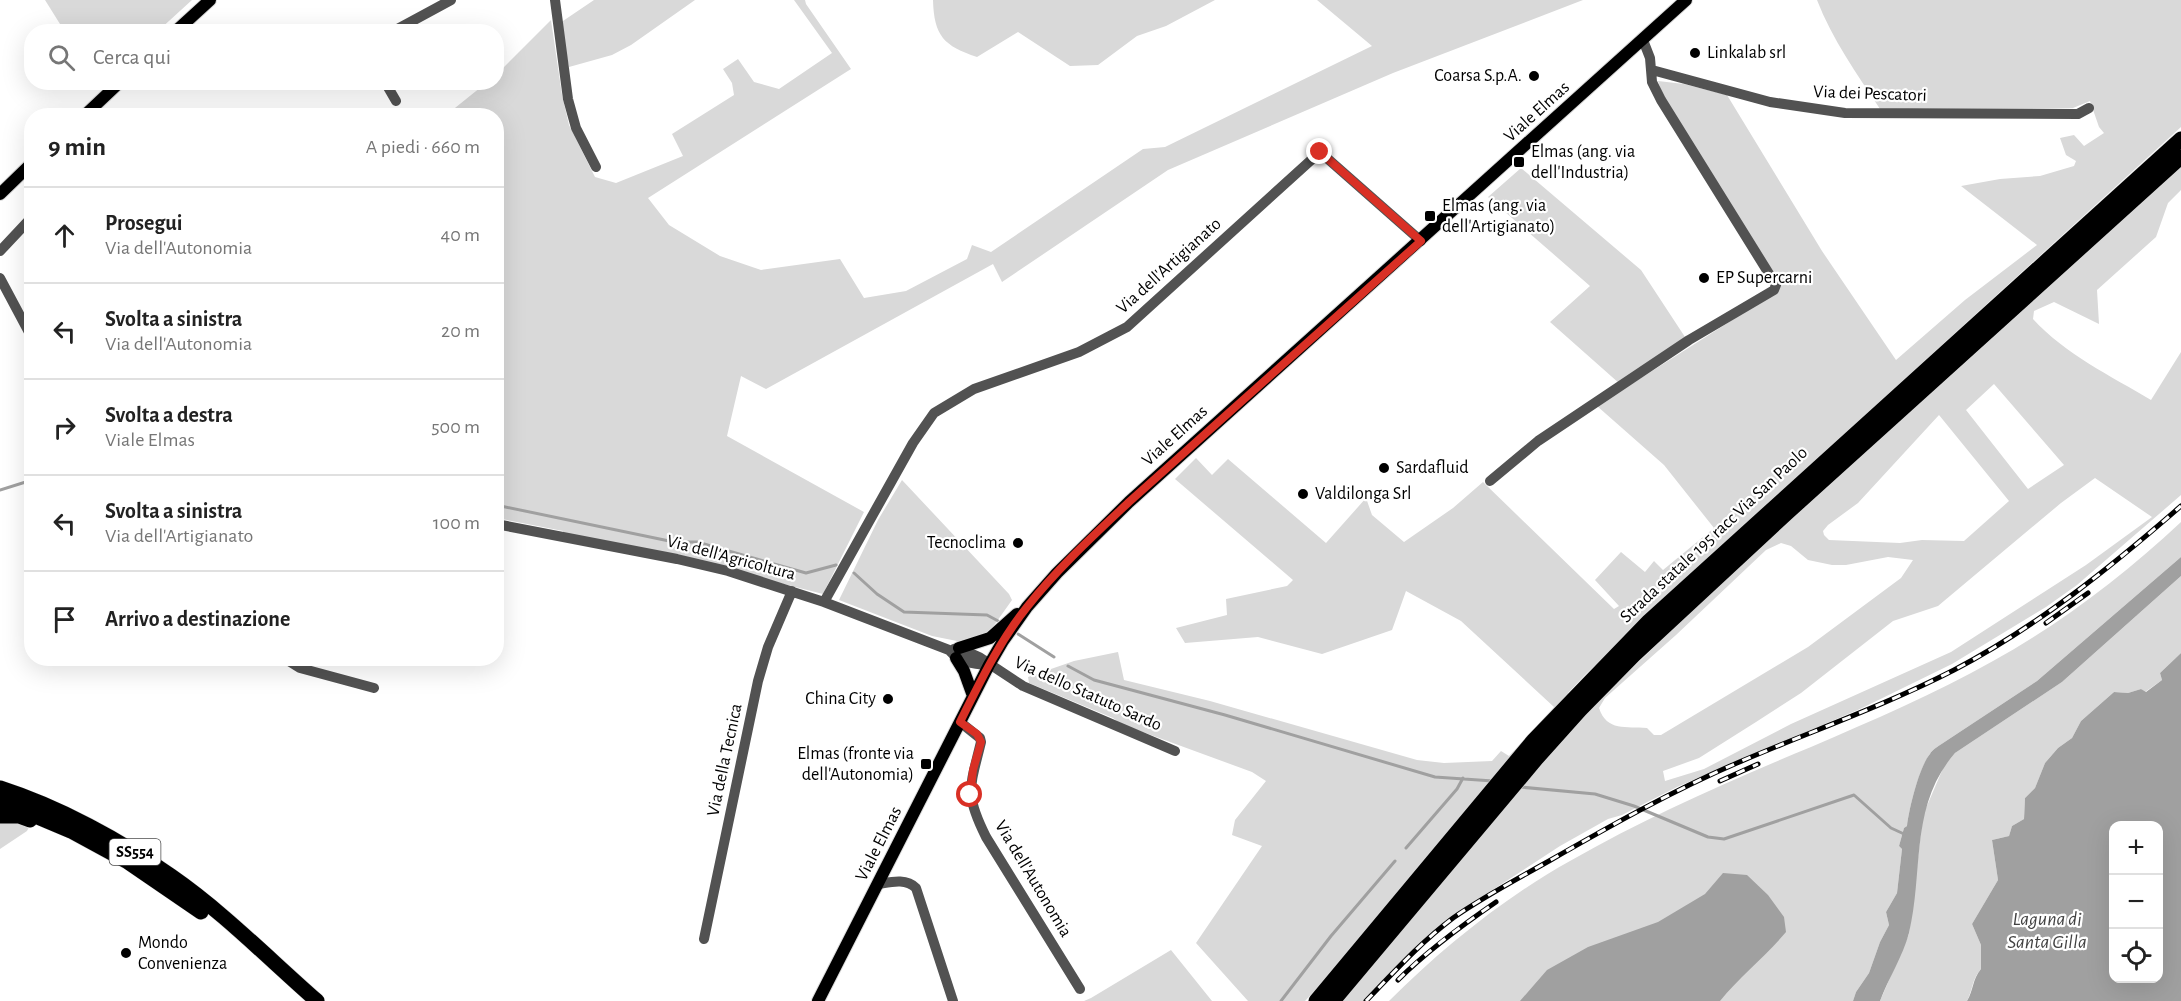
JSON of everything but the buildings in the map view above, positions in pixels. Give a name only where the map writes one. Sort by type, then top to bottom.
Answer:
[{"type":"highway","name":"Strada statale 195 racc Via San Paolo","points":[[1316,1001],[1363,955],[1529,766],[1575,705],[1649,621],[2181,139]]},
{"type":"highway","name":"Strada statale 195 racc Via San Paolo","points":[[1575,705],[1634,655],[1779,520],[2181,157]]},
{"type":"highway","name":"SS554","points":[[0,788],[88,825],[172,876],[203,900],[317,1001]]},
{"type":"highway","name":"SS554","points":[[0,801],[71,831],[129,862],[197,908],[303,1001]]},
{"type":"highway","points":[[0,816],[19,816],[71,831]]},
{"type":"highway","name":"Strada statale 195 racc Via San Paolo","points":[[1333,1001],[1363,955]]},
{"type":"main road","points":[[184,24],[210,0]]},
{"type":"main road","name":"Viale Elmas","points":[[818,1001],[989,665],[1027,606],[1114,516],[1686,0]]},
{"type":"main road","points":[[92,108],[111,90]]},
{"type":"main road","points":[[0,194],[24,171]]},
{"type":"main road","points":[[973,696],[955,652],[990,638],[1027,606]]},
{"type":"street","points":[[407,24],[451,0]]},
{"type":"street","points":[[555,0],[568,99],[576,128],[596,167]]},
{"type":"street","points":[[1490,481],[1538,441],[1689,340],[1774,290],[1776,285],[1661,100],[1652,82],[1650,58],[1643,40]]},
{"type":"street","name":"Via dei Pescatori","points":[[1652,70],[1770,102],[1845,113],[2078,114],[2089,108]]},
{"type":"street","points":[[390,90],[396,101]]},
{"type":"street","name":"Via dell'Artigianato","points":[[824,602],[913,443],[934,412],[974,389],[1079,352],[1127,327],[1320,152],[1421,241]]},
{"type":"street","points":[[0,251],[24,226]]},
{"type":"street","points":[[0,278],[24,323]]},
{"type":"street","name":"Via dell'Agricoltura","points":[[504,526],[728,570],[824,602],[955,652],[979,657],[989,665]]},
{"type":"street","name":"Via della Tecnica","points":[[705,939],[758,681],[768,647],[792,591]]},
{"type":"street","name":"Via dello Statuto Sardo","points":[[989,665],[1023,686],[1175,751]]},
{"type":"street","points":[[297,666],[374,688]]},
{"type":"street","name":"Via dell'Autonomia","points":[[960,722],[977,734],[981,742],[970,784],[976,817],[1080,989]]},
{"type":"street","points":[[879,884],[896,881],[912,884],[916,888],[953,1001]]},
{"type":"shaded area","points":[[45,0],[192,0],[166,24],[60,24]]},
{"type":"shaded area","points":[[594,0],[695,0],[631,45],[612,55],[569,67],[560,23]]},
{"type":"shaded area","points":[[794,0],[805,0],[851,69],[648,198],[669,225],[720,256],[761,270],[840,259],[864,298],[906,291],[967,259],[972,245],[991,252],[1143,149],[1165,147],[1372,46],[1317,0],[1583,0],[1393,73],[1168,170],[1002,282],[993,264],[766,389],[741,376],[727,436],[864,512],[823,594],[666,554],[563,534],[563,531],[504,519],[504,108],[455,108],[477,90],[504,90],[504,67],[551,20],[562,95],[569,125],[595,177],[616,183],[683,156],[672,134],[734,95],[732,83],[723,69],[738,59],[754,82],[779,89],[832,53]]},
{"type":"shaded area","points":[[933,0],[1215,0],[1166,26],[1137,36],[1098,65],[1070,66],[1018,32],[977,57],[956,49],[943,38],[939,31]]},
{"type":"shaded area","points":[[1817,0],[2181,0],[2181,127],[1782,491],[1585,675],[1568,693],[1584,715],[1761,543],[1941,384],[2066,268],[2181,166],[2181,190],[2168,203],[2156,237],[2097,290],[2099,324],[2054,302],[2034,311],[2033,319],[2074,354],[2151,400],[2181,352],[2181,495],[2077,585],[2046,607],[1952,664],[1860,709],[1677,787],[1622,815],[1608,819],[1560,846],[1491,891],[1426,943],[1363,1001],[1343,1001],[1330,974],[1305,1001],[1248,1001],[1196,943],[1262,846],[1232,835],[1235,820],[1266,781],[1252,772],[1121,724],[1113,718],[1029,683],[1028,677],[1074,661],[1118,652],[1124,680],[1210,701],[1417,760],[1444,763],[1492,761],[1501,751],[1509,756],[1554,707],[1461,621],[1406,591],[1392,630],[1322,654],[1258,637],[1185,643],[1176,628],[1227,615],[1226,599],[1287,586],[1293,580],[1175,479],[1196,458],[1212,475],[1228,459],[1326,543],[1366,498],[1372,515],[1404,542],[1453,508],[1483,482],[1614,609],[1619,606],[1595,580],[1621,552],[1645,572],[1654,561],[1663,570],[1714,528],[1664,465],[1597,406],[1778,291],[1662,93],[1658,81],[1684,84],[1727,95],[1822,251],[1896,360],[1965,300],[2037,245],[1961,186],[2000,179],[2040,176],[2074,166],[2076,161],[2066,155],[2060,138],[2074,135],[2084,146],[2104,133],[2099,127],[2090,101],[2073,108],[1880,109],[1830,29]],"holes":[[[1994,384],[2064,465],[2028,489],[1966,410]],[[1939,415],[2009,501],[1964,541],[1922,540],[1900,543],[1829,540],[1823,531],[1858,503]],[[2095,478],[2152,517],[2086,565],[1951,652],[1791,724],[1704,769],[1665,781],[1663,771],[1699,758],[1801,693],[1893,621],[1938,606],[2061,503]],[[1781,543],[1791,546],[1808,560],[1832,565],[1846,565],[1888,557],[1913,560],[1901,578],[1808,647],[1661,735],[1654,735],[1647,728],[1618,726],[1607,721],[1599,708],[1605,698],[1766,550]]]},
{"type":"shaded area","points":[[1521,168],[1641,270],[1685,337],[1620,384],[1550,322],[1590,286],[1488,197]]},
{"type":"shaded area","points":[[902,480],[1009,594],[1012,600],[990,631],[978,638],[962,642],[932,636],[839,600],[878,520]]},
{"type":"shaded area","points":[[2181,522],[2181,557],[2037,681],[1937,747],[1926,760],[1918,778],[1907,826],[1904,828],[1899,846],[1902,849],[1897,893],[1886,912],[1889,925],[1869,973],[1856,992],[1853,1001],[1389,1001],[1452,943],[1498,907],[1546,875],[1658,815],[1949,685],[1993,661],[2043,631],[2092,597]]},
{"type":"shaded area","points":[[2181,576],[2181,653],[2160,673],[2162,680],[2145,692],[2141,689],[2128,693],[2114,692],[2081,721],[2072,738],[2058,748],[2045,763],[2035,788],[2025,798],[2024,819],[2012,826],[2009,836],[1992,840],[1998,880],[1972,924],[1981,945],[1981,969],[1967,1001],[1880,1001],[1909,934],[1923,815],[1944,766],[1955,753],[2062,682]]},
{"type":"shaded area","points":[[13,822],[30,825],[27,831],[0,849],[0,824]]},
{"type":"shaded area","points":[[1171,950],[1212,1001],[1084,1001],[1091,998]]},
{"type":"water","points":[[2181,557],[2181,576],[2062,682],[1955,753],[1940,773],[1924,817],[1913,909],[1909,933],[1903,950],[1880,1001],[1853,1001],[1856,992],[1869,973],[1889,925],[1886,912],[1897,893],[1902,849],[1899,846],[1904,828],[1907,826],[1918,778],[1931,753],[2037,681]]},
{"type":"water","name":"Laguna di Santa Gilla","points":[[2181,653],[2181,1001],[1967,1001],[1981,969],[1981,945],[1972,924],[1998,880],[1992,840],[2009,836],[2012,826],[2024,819],[2025,798],[2035,788],[2045,763],[2058,748],[2072,738],[2081,721],[2114,692],[2128,693],[2141,689],[2146,692],[2162,680],[2160,673]]},
{"type":"water","points":[[1723,873],[1747,875],[1768,895],[1784,917],[1786,932],[1720,1001],[1520,1001],[1547,970],[1588,947],[1658,922],[1705,894]]},
{"type":"waterway","points":[[0,490],[24,482]]},
{"type":"waterway","points":[[504,507],[674,542],[697,542],[806,573],[836,565]]},
{"type":"waterway","points":[[854,573],[877,594],[904,612],[987,615],[1000,622]]},
{"type":"waterway","points":[[1018,634],[1054,657]]},
{"type":"waterway","points":[[1068,666],[1094,680],[1225,715],[1435,777],[1493,781]]},
{"type":"waterway","points":[[1406,848],[1457,789],[1463,778]]},
{"type":"waterway","points":[[1520,787],[1595,794],[1634,806],[1708,837],[1724,839],[1854,795],[1891,828],[1904,834]]},
{"type":"waterway","points":[[1281,1001],[1331,936],[1395,861]]},
{"type":"railway","points":[[1366,1001],[1430,937],[1453,918],[1488,895],[1689,785],[1901,695],[1985,653],[2073,594],[2181,506]]},
{"type":"railway","points":[[2046,623],[2088,593]]},
{"type":"railway","points":[[1720,781],[1758,764]]},
{"type":"railway","points":[[1398,980],[1445,939],[1496,902]]},
{"type":"place","name":"Linkalab srl","points":[[1695,53]]},
{"type":"place","name":"Coarsa S.p.A.","points":[[1534,76]]},
{"type":"place","name":"Elmas (ang. via dell'Industria)","points":[[1519,162]]},
{"type":"place","name":"Elmas (ang. via dell'Artigianato)","points":[[1430,216]]},
{"type":"place","name":"EP Supercarni","points":[[1704,278]]},
{"type":"place","name":"Sardafluid","points":[[1384,468]]},
{"type":"place","name":"Valdilonga Srl","points":[[1303,494]]},
{"type":"place","name":"Tecnoclima","points":[[1018,543]]},
{"type":"place","name":"China City","points":[[888,699]]},
{"type":"place","name":"Elmas (fronte via dell'Autonomia)","points":[[926,764]]},
{"type":"place","name":"Mondo Convenienza","points":[[126,953]]},
{"type":"route","points":[[970,795],[970,784],[981,742],[972,729],[960,722],[989,665],[1027,607],[1091,537],[1421,241],[1320,152]]}]
